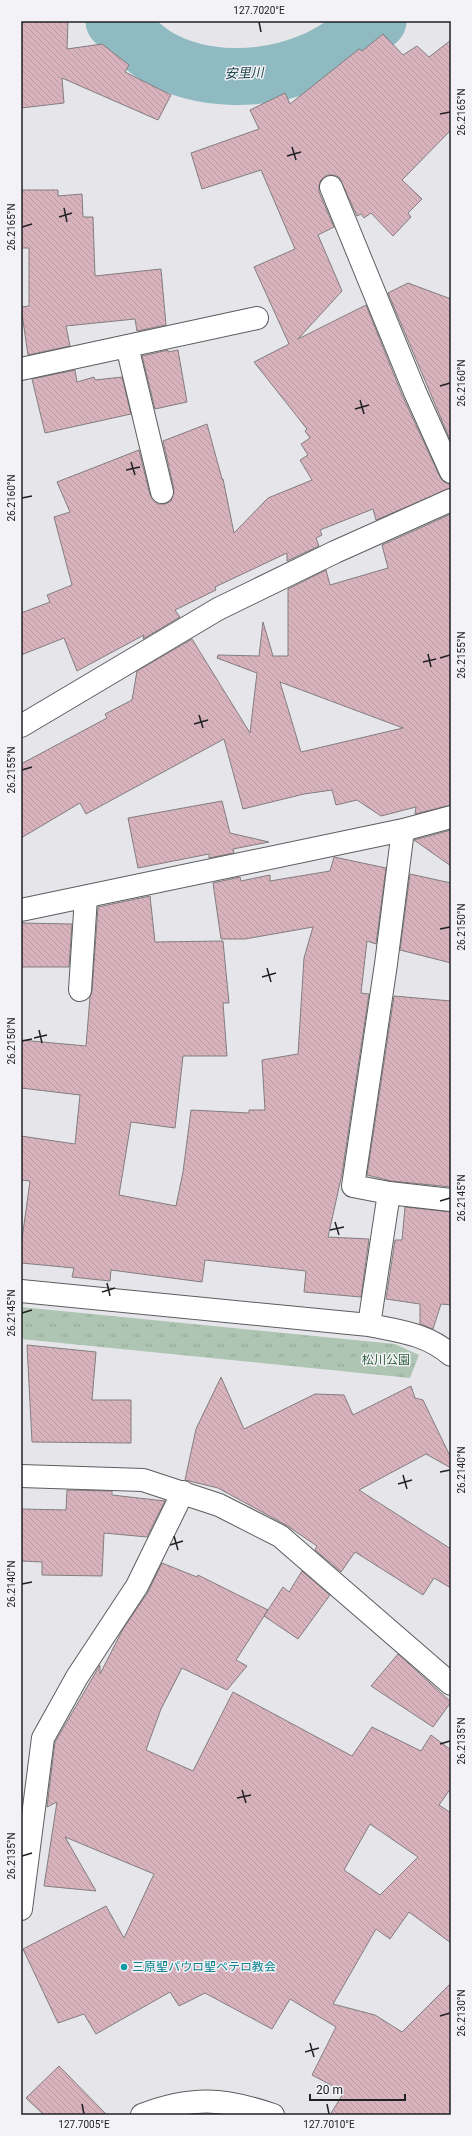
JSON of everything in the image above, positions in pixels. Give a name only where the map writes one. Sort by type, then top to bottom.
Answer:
[{"type":"street","points":[[331,187],[415,392],[451,472]]},
{"type":"street","points":[[21,369],[257,318]]},
{"type":"street","points":[[127,346],[162,492]]},
{"type":"street","points":[[21,726],[218,609],[335,552],[451,502]]},
{"type":"street","points":[[21,910],[403,830],[451,817]]},
{"type":"street","points":[[403,830],[386,964],[354,1186],[389,1193],[451,1200]]},
{"type":"street","points":[[80,990],[86,897]]},
{"type":"street","points":[[369,1325],[389,1193]]},
{"type":"street","points":[[21,1291],[369,1325],[416,1334],[448,1350]]},
{"type":"street","points":[[21,1476],[143,1480],[219,1505],[280,1536],[451,1684]]},
{"type":"street","points":[[21,1910],[43,1738],[77,1677],[137,1586],[183,1492]]},
{"type":"street","points":[[142,2115],[167,2105],[209,2100],[251,2108],[273,2115]]},
{"type":"green space","name":"松川公園","points":[[21,1307],[395,1344],[419,1355],[410,1378],[21,1339]]},
{"type":"building","points":[[21,21],[68,21],[67,49],[102,44],[129,65],[125,72],[171,95],[158,120],[62,78],[64,103],[21,108]]},
{"type":"building","points":[[383,34],[403,55],[417,46],[429,57],[451,40],[451,130],[402,180],[422,199],[408,213],[411,217],[393,236],[371,213],[364,218],[361,214],[357,216],[339,177],[327,175],[321,180],[319,192],[334,227],[318,235],[342,291],[298,339],[366,305],[403,397],[440,477],[444,482],[451,484],[451,488],[376,520],[373,509],[320,530],[322,535],[316,538],[319,546],[287,561],[287,553],[215,587],[216,590],[175,610],[180,617],[143,639],[144,635],[77,671],[64,638],[21,655],[21,613],[50,602],[47,595],[72,585],[54,517],[70,512],[57,482],[139,450],[150,495],[158,504],[165,504],[171,501],[174,489],[163,441],[207,424],[223,479],[234,533],[268,498],[312,480],[300,460],[308,455],[301,444],[310,438],[305,431],[307,429],[254,362],[289,344],[254,267],[295,249],[261,170],[202,189],[191,153],[259,129],[250,110],[285,93],[290,104],[359,49],[362,51]]},
{"type":"building","points":[[21,190],[58,190],[58,196],[82,194],[83,217],[93,217],[95,276],[161,269],[166,325],[137,331],[135,319],[66,326],[70,346],[28,355],[21,307],[29,306],[29,248],[21,248]]},
{"type":"building","points":[[408,283],[451,299],[451,442],[388,293]]},
{"type":"building","points":[[168,350],[168,352],[178,350],[187,402],[155,409],[142,356]]},
{"type":"building","points":[[75,370],[77,382],[94,377],[95,380],[122,377],[131,414],[45,433],[32,379]]},
{"type":"building","points":[[451,514],[451,805],[415,814],[416,807],[381,816],[357,800],[336,805],[332,790],[304,794],[243,809],[224,739],[86,814],[80,803],[21,838],[21,764],[107,718],[105,714],[132,700],[137,671],[192,639],[250,733],[257,673],[217,658],[218,655],[259,656],[263,622],[273,656],[288,656],[288,589],[326,570],[330,585],[388,568],[382,545]],"holes":[[[280,682],[403,728],[301,752]]]},
{"type":"building","points":[[222,801],[230,833],[269,842],[233,849],[234,853],[209,858],[209,854],[138,868],[128,818]]},
{"type":"building","points":[[451,830],[451,866],[414,840]]},
{"type":"building","points":[[334,857],[386,868],[376,944],[367,941],[361,993],[369,994],[342,1174],[328,1237],[369,1239],[361,1297],[304,1292],[306,1271],[205,1260],[202,1282],[111,1270],[110,1281],[72,1277],[74,1268],[21,1263],[21,1246],[30,1181],[21,1180],[21,1136],[75,1144],[80,1095],[21,1088],[21,1040],[86,1046],[90,997],[92,991],[98,907],[150,896],[155,942],[223,941],[229,1003],[223,1003],[227,1056],[183,1056],[175,1128],[131,1122],[119,1195],[176,1206],[183,1172],[191,1110],[249,1113],[249,1110],[265,1110],[262,1060],[298,1054],[304,958],[313,927],[245,939],[221,939],[213,883],[240,877],[241,881],[270,875],[270,881],[330,871]]},
{"type":"building","points":[[410,874],[451,883],[451,963],[400,950]]},
{"type":"building","points":[[21,923],[72,924],[69,967],[21,967]]},
{"type":"building","points":[[394,996],[451,1001],[451,1187],[391,1181],[367,1175]]},
{"type":"building","points":[[405,1207],[451,1212],[451,1305],[441,1304],[433,1329],[420,1324],[420,1304],[386,1299],[395,1240],[402,1240]]},
{"type":"building","points":[[27,1345],[96,1352],[92,1400],[131,1400],[131,1443],[32,1442]]},
{"type":"building","points":[[221,1377],[244,1429],[315,1394],[344,1395],[353,1415],[411,1386],[415,1398],[423,1400],[451,1458],[451,1468],[426,1454],[359,1490],[451,1549],[451,1588],[434,1578],[423,1595],[355,1552],[341,1572],[315,1550],[317,1546],[286,1525],[218,1488],[185,1480],[196,1429]]},
{"type":"building","points":[[67,1490],[112,1491],[112,1495],[165,1501],[147,1537],[104,1533],[102,1576],[42,1575],[42,1562],[21,1561],[21,1509],[66,1510]]},
{"type":"building","points":[[162,1563],[197,1577],[198,1575],[268,1610],[236,1660],[247,1666],[227,1690],[182,1668],[161,1709],[146,1750],[193,1771],[233,1692],[352,1756],[372,1727],[421,1751],[431,1735],[451,1750],[451,1788],[439,1805],[451,1813],[451,1943],[409,1912],[390,1939],[376,1929],[333,2004],[375,2015],[402,2032],[451,1983],[451,2115],[330,2115],[344,2092],[312,2075],[336,2027],[290,1999],[272,2029],[205,1993],[179,2006],[170,1992],[96,2034],[84,2014],[58,2023],[23,1949],[106,1906],[124,1938],[154,1874],[65,1837],[96,1891],[44,1886],[57,1802],[47,1807],[55,1742],[100,1665],[100,1674],[123,1629],[148,1592]],"holes":[[[370,1824],[418,1857],[380,1895],[344,1870]]]},
{"type":"building","points":[[302,1571],[330,1595],[298,1639],[264,1616],[283,1587],[289,1592]]},
{"type":"building","points":[[398,1654],[451,1702],[433,1727],[371,1686]]},
{"type":"building","points":[[59,2066],[107,2115],[44,2115],[26,2098]]},
{"type":"waterway","name":"安里川","points":[[114,21],[150,52],[174,65],[213,75],[233,76],[254,76],[274,73],[313,61],[338,48],[378,21]]},
{"type":"place","name":"三原聖パウロ聖ペテロ教会","points":[[124,1967]]}]
